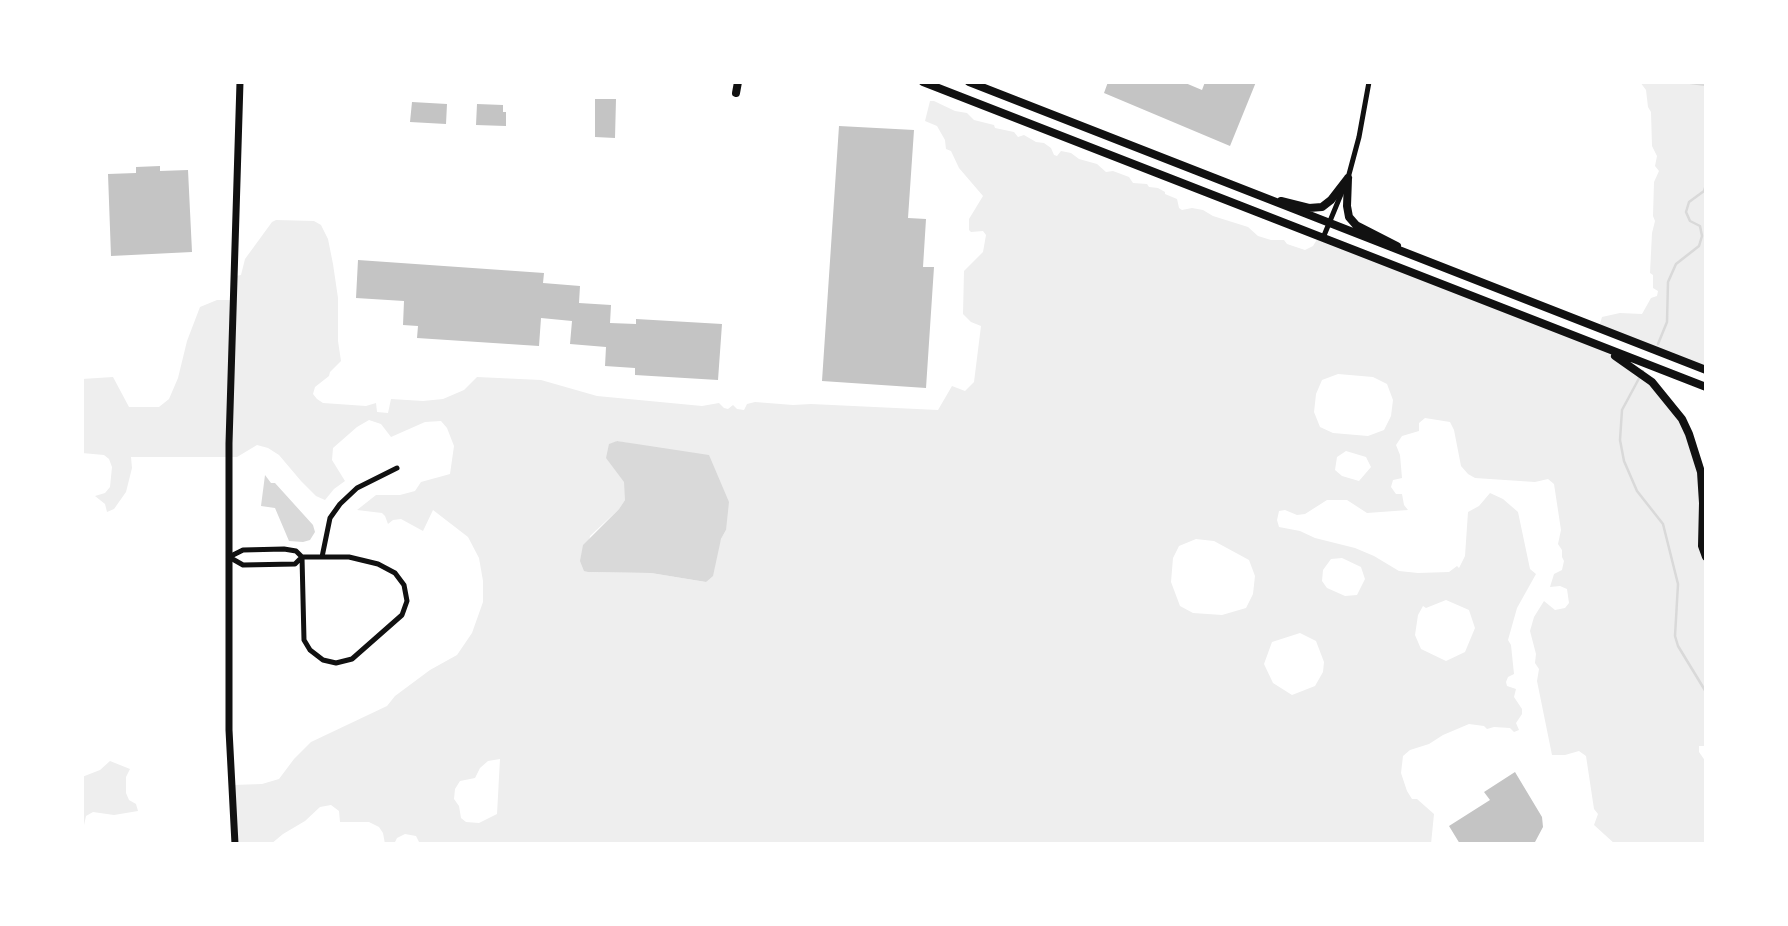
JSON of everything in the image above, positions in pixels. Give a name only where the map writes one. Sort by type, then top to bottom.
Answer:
[{"type":"main road","points":[[235,844],[229,730],[229,557],[230,414],[240,82]]},
{"type":"main road","points":[[736,93],[738,82]]},
{"type":"main road","points":[[923,82],[1706,387]]},
{"type":"main road","points":[[969,82],[1444,270],[1706,370]]},
{"type":"main road","points":[[1255,195],[1310,208],[1322,207],[1348,178]]},
{"type":"main road","points":[[1348,178],[1347,206],[1349,217],[1356,225],[1444,270]]},
{"type":"main road","points":[[1586,340],[1639,371],[1663,394],[1682,419],[1696,451],[1703,503],[1702,546],[1706,557]]},
{"type":"street","points":[[1323,238],[1348,178],[1369,82]]},
{"type":"street","points":[[321,557],[330,518],[340,504],[357,488],[397,468]]},
{"type":"street","points":[[229,557],[243,551],[284,549],[296,551],[302,557],[304,640],[310,650],[323,660],[342,663],[352,660],[402,615],[407,601],[399,577],[386,567],[349,557],[302,557],[295,564],[243,565],[229,557]]},
{"type":"shaded area","points":[[1640,82],[1706,82],[1706,370],[1599,327],[1602,317],[1620,313],[1642,314],[1658,291],[1653,288],[1653,275],[1650,273],[1655,221],[1654,182],[1659,171],[1655,166],[1657,156],[1652,146],[1651,112],[1646,90]]},
{"type":"shaded area","points":[[930,101],[934,101],[955,111],[967,113],[974,120],[1014,132],[1018,137],[1024,135],[1044,143],[1051,148],[1054,155],[1057,156],[1061,151],[1071,153],[1079,159],[1097,164],[1106,172],[1113,171],[1129,177],[1133,183],[1158,188],[1177,199],[1182,210],[1203,210],[1248,227],[1258,236],[1284,240],[1287,244],[1305,250],[1313,246],[1321,233],[1605,349],[1646,376],[1682,418],[1702,474],[1706,554],[1706,746],[1699,746],[1699,752],[1706,762],[1706,844],[1615,844],[1594,825],[1598,814],[1594,809],[1586,756],[1579,751],[1552,755],[1537,681],[1539,669],[1535,663],[1536,654],[1530,631],[1534,617],[1544,601],[1555,610],[1565,608],[1569,603],[1567,589],[1560,586],[1550,587],[1554,574],[1562,570],[1564,561],[1558,544],[1561,530],[1554,484],[1548,479],[1535,482],[1475,478],[1461,466],[1450,422],[1425,418],[1419,423],[1419,431],[1402,436],[1396,445],[1400,455],[1402,478],[1393,480],[1391,487],[1396,494],[1402,494],[1408,510],[1367,513],[1347,500],[1327,500],[1305,514],[1279,511],[1277,520],[1279,527],[1355,548],[1399,571],[1449,572],[1457,566],[1459,568],[1465,556],[1468,512],[1479,506],[1490,493],[1503,499],[1518,512],[1530,569],[1536,574],[1517,608],[1508,640],[1514,674],[1508,677],[1506,682],[1507,686],[1516,689],[1514,697],[1522,709],[1516,723],[1519,730],[1514,732],[1510,728],[1494,727],[1487,729],[1469,724],[1429,744],[1410,750],[1403,756],[1401,773],[1407,791],[1412,799],[1417,799],[1434,814],[1431,844],[420,844],[416,836],[405,834],[397,838],[394,844],[385,844],[379,827],[369,822],[340,822],[339,811],[331,805],[320,807],[305,821],[271,844],[236,844],[233,785],[262,784],[279,779],[311,742],[387,706],[395,696],[430,670],[457,655],[472,633],[483,602],[483,581],[479,558],[468,537],[433,510],[423,531],[401,519],[388,524],[382,513],[357,510],[376,495],[400,495],[415,491],[421,482],[450,474],[454,446],[441,421],[425,422],[391,437],[381,424],[369,420],[333,448],[332,460],[345,481],[325,500],[316,496],[279,455],[257,445],[237,457],[131,457],[132,468],[126,492],[114,509],[107,512],[105,504],[95,496],[105,493],[110,487],[112,467],[109,459],[104,455],[82,453],[82,379],[113,377],[129,407],[159,407],[169,399],[178,378],[187,341],[200,307],[217,300],[233,300],[236,276],[241,275],[245,259],[272,222],[314,221],[321,225],[328,239],[338,298],[341,361],[329,376],[315,387],[313,394],[323,403],[366,406],[376,403],[377,412],[388,413],[391,399],[443,399],[464,390],[477,377],[541,380],[597,396],[702,406],[719,403],[728,409],[733,405],[744,410],[747,404],[755,402],[938,410],[952,386],[965,391],[974,382],[981,326],[971,322],[963,314],[964,271],[983,252],[986,235],[983,231],[969,230],[969,219],[983,196],[959,168],[951,151],[946,149],[945,140],[937,126],[925,121]],"holes":[[[1338,374],[1373,377],[1387,384],[1393,400],[1391,416],[1384,430],[1368,436],[1333,433],[1320,427],[1314,412],[1316,394],[1322,380]],[[616,441],[669,450],[726,530],[706,582],[651,573],[584,570],[590,536],[625,500],[626,489]],[[1346,451],[1366,457],[1371,467],[1359,481],[1342,476],[1335,470],[1337,457]],[[1196,539],[1214,541],[1249,560],[1255,576],[1253,594],[1246,608],[1222,615],[1193,613],[1180,606],[1171,582],[1173,558],[1179,546]],[[1342,558],[1361,567],[1365,579],[1357,595],[1345,596],[1327,588],[1322,581],[1323,570],[1331,559]],[[1446,600],[1469,610],[1475,628],[1465,652],[1446,661],[1421,649],[1415,635],[1418,615],[1423,606],[1426,608]],[[1300,633],[1316,641],[1324,662],[1323,672],[1315,686],[1292,695],[1273,683],[1264,664],[1272,642]],[[500,759],[497,814],[479,823],[466,822],[461,818],[459,806],[454,799],[455,789],[460,781],[475,778],[480,768],[488,761]]]},
{"type":"shaded area","points":[[617,441],[709,455],[729,502],[726,530],[721,539],[713,576],[706,582],[651,573],[584,571],[580,561],[583,545],[625,500],[624,482],[606,458],[609,444]]},
{"type":"shaded area","points":[[265,475],[313,525],[315,532],[310,540],[289,541],[275,508],[261,506]]},
{"type":"shaded area","points":[[110,761],[130,769],[126,777],[126,793],[129,800],[136,804],[138,811],[114,815],[93,812],[86,816],[82,834],[82,777],[100,770]]},
{"type":"building","points":[[1108,82],[1183,82],[1202,90],[1205,82],[1256,82],[1230,146],[1104,93]]},
{"type":"building","points":[[595,99],[616,99],[615,138],[595,137]]},
{"type":"building","points":[[412,102],[447,104],[446,124],[410,122]]},
{"type":"building","points":[[477,104],[503,105],[506,126],[476,125]]},
{"type":"building","points":[[839,126],[914,130],[908,218],[926,219],[923,267],[934,267],[926,388],[822,381]]},
{"type":"building","points":[[160,166],[160,171],[188,170],[192,252],[111,256],[108,174],[136,173],[136,167]]},
{"type":"building","points":[[358,260],[544,273],[543,283],[580,286],[579,303],[611,305],[610,323],[636,324],[636,319],[722,324],[718,380],[635,375],[635,368],[605,366],[606,347],[570,344],[572,321],[541,318],[539,346],[417,338],[418,326],[403,325],[404,301],[356,298]]},
{"type":"building","points":[[1515,772],[1542,817],[1543,827],[1535,842],[1460,844],[1449,826],[1490,800],[1484,792]]},
{"type":"waterway","points":[[1684,82],[1706,85]]},
{"type":"waterway","points":[[1658,344],[1667,322],[1668,282],[1676,264],[1699,246],[1702,236],[1700,226],[1690,221],[1686,212],[1689,202],[1704,191],[1706,185]]},
{"type":"waterway","points":[[1643,371],[1622,410],[1620,440],[1624,461],[1637,491],[1663,524],[1678,584],[1675,636],[1678,646],[1706,692]]}]
